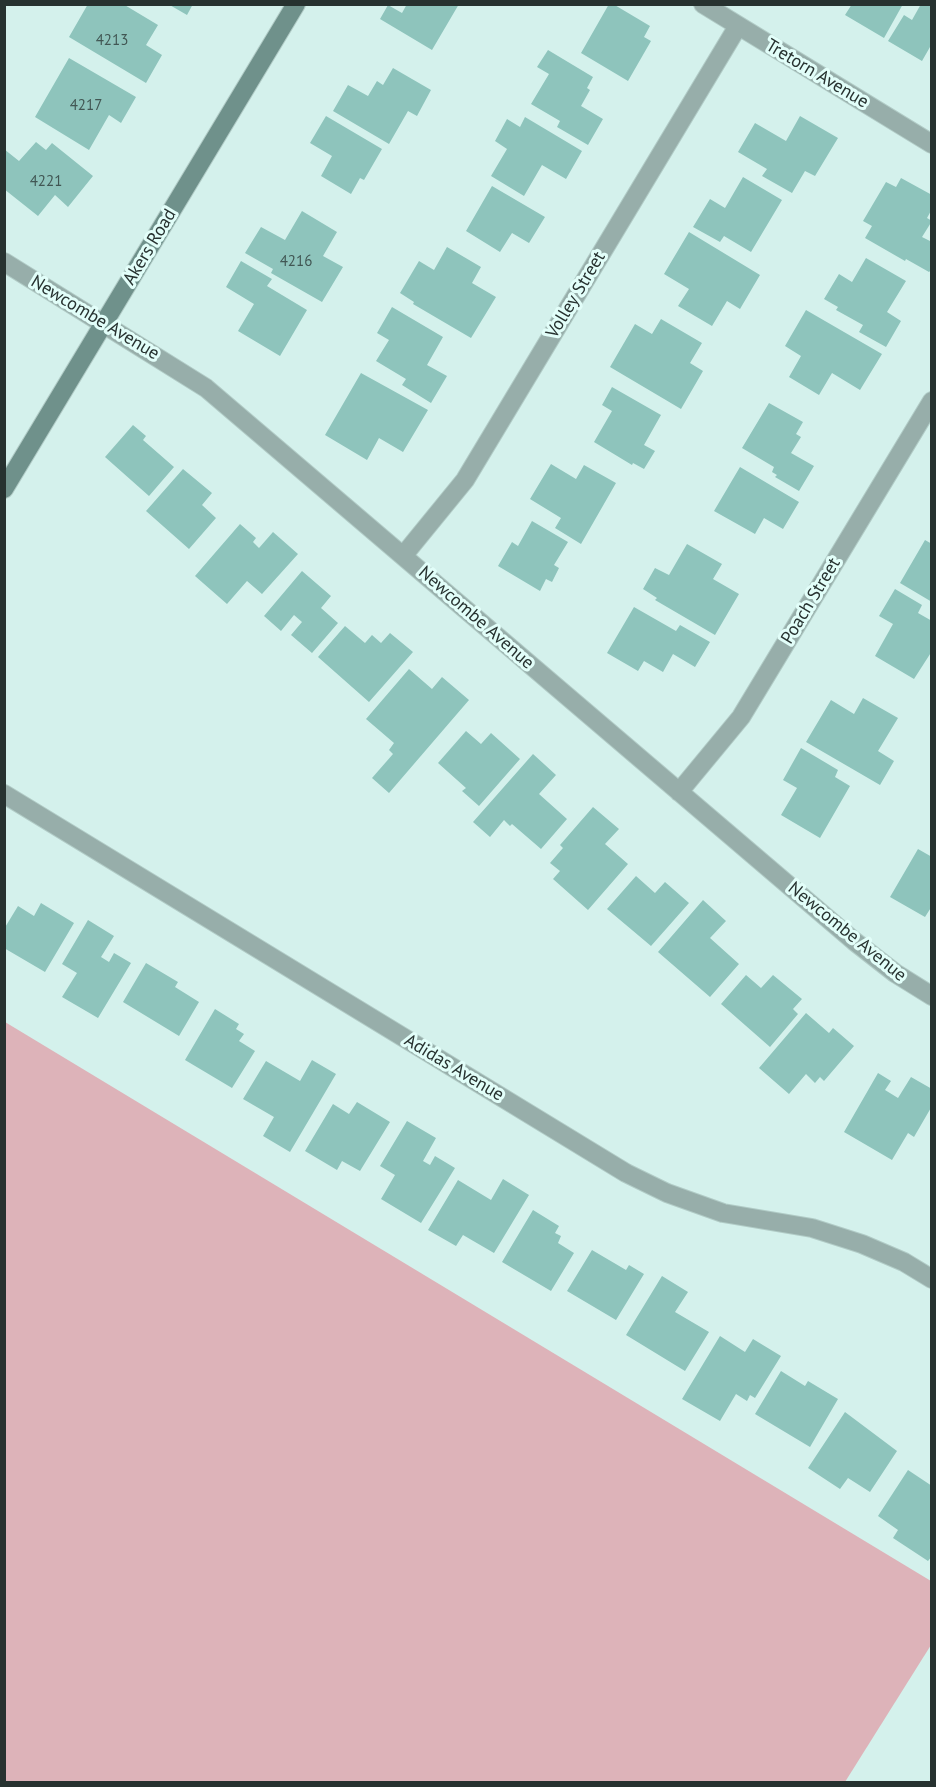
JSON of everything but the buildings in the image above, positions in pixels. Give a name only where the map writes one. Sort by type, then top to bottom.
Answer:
[{"type":"street","name":"Akers Road","points":[[4,489],[296,4]]},
{"type":"street","name":"Tretorn Avenue","points":[[703,4],[932,144]]},
{"type":"street","name":"Volley Street","points":[[403,556],[465,480],[738,26]]},
{"type":"street","name":"Newcombe Avenue","points":[[4,262],[206,388],[854,941],[896,974],[932,996]]},
{"type":"street","name":"Poach Street","points":[[680,792],[741,717],[932,401]]},
{"type":"street","name":"Adidas Avenue","points":[[4,794],[626,1173],[667,1193],[723,1213],[812,1228],[862,1244],[904,1262],[932,1279]]},
{"type":"shaded area","points":[[5,1022],[931,1581],[931,1645],[845,1782],[5,1782]]}]
